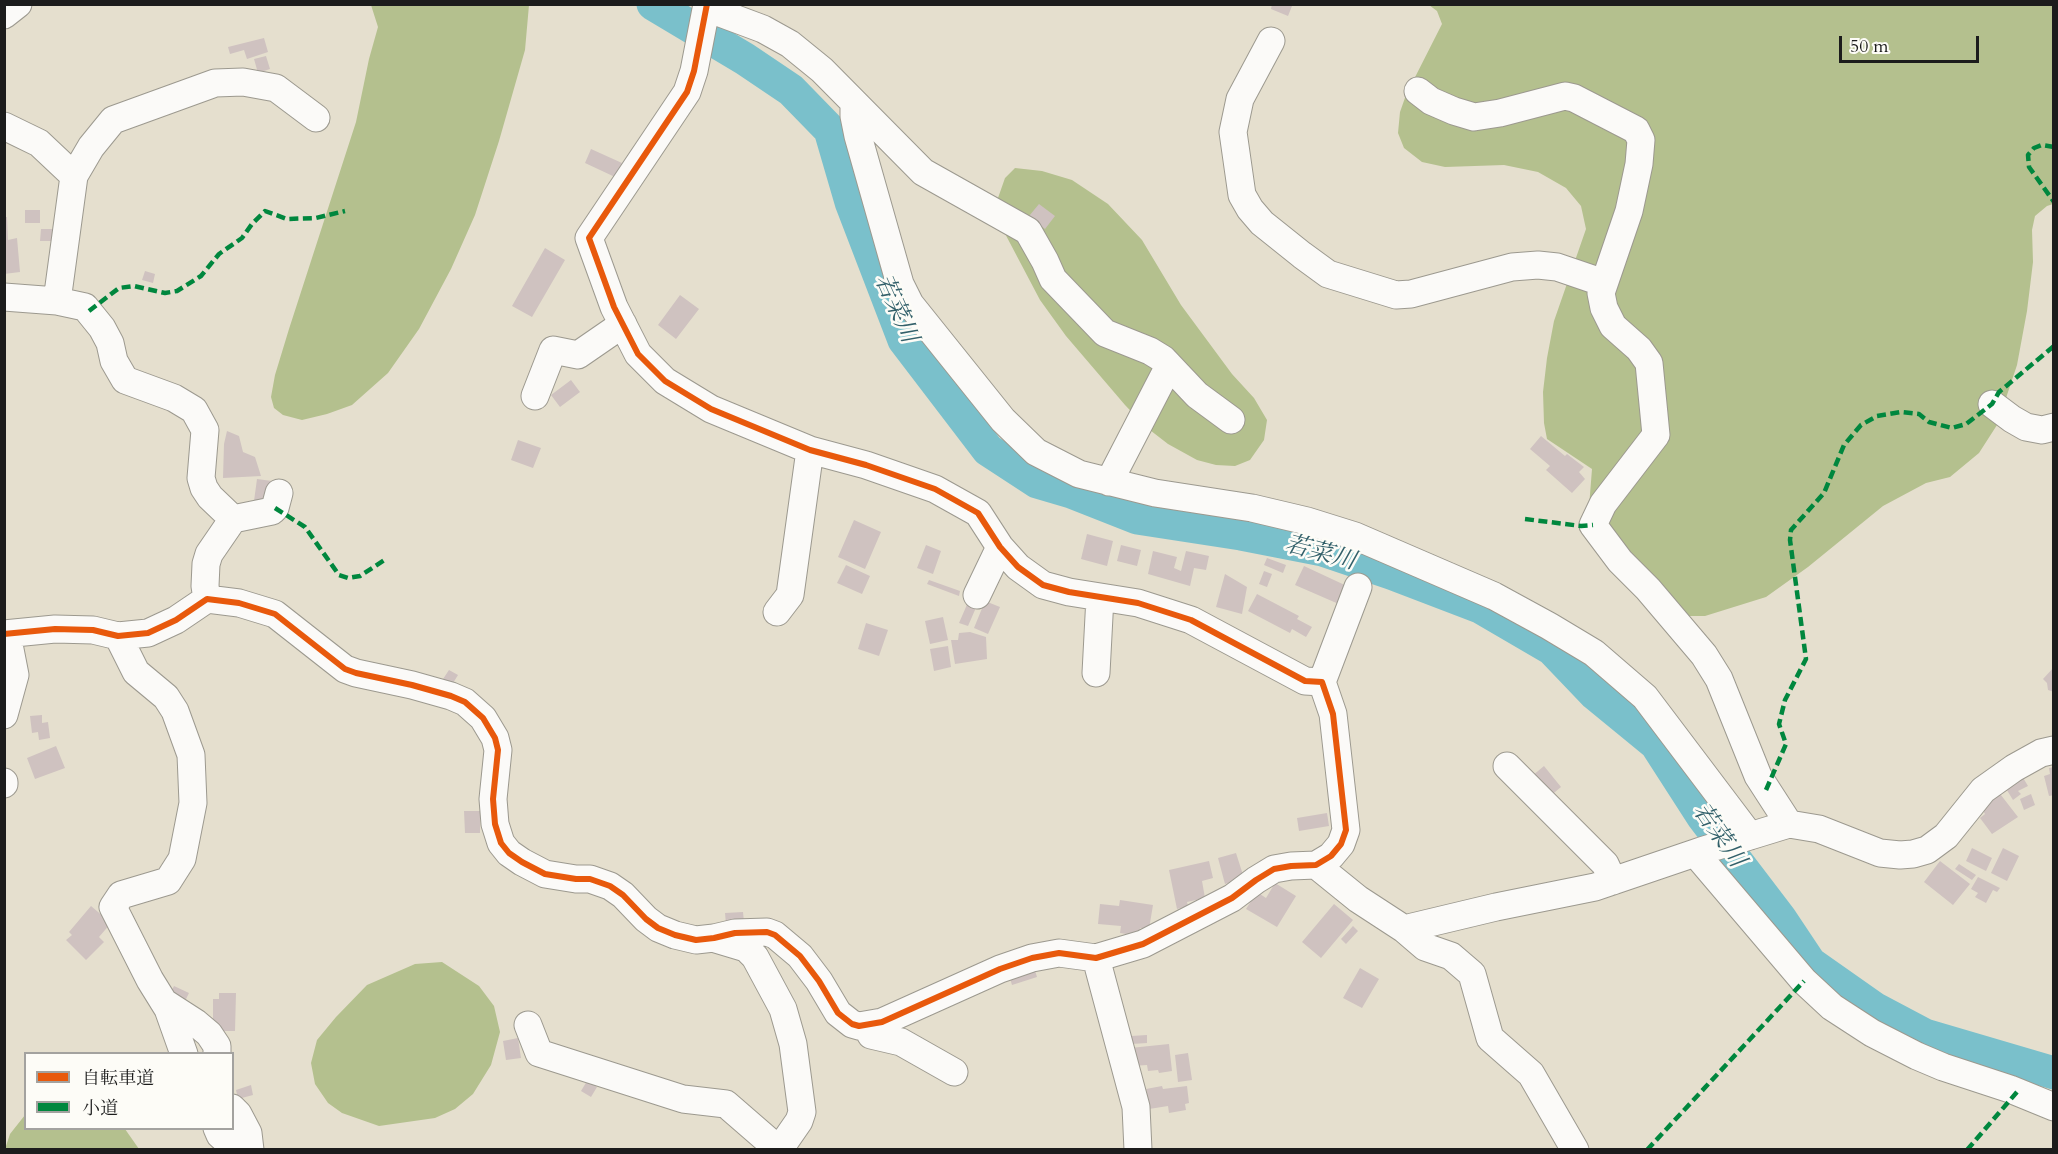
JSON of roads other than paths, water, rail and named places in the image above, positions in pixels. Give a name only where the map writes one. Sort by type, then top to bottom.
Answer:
[{"type":"street","points":[[4,15],[18,4]]},
{"type":"street","points":[[1231,420],[1197,395],[1169,366],[1149,351],[1105,333],[1053,279],[1028,231],[923,172],[822,70],[790,44],[763,29],[707,9],[694,71],[687,92],[589,238],[614,307],[638,354],[665,381],[711,409],[810,450],[866,465],[935,489],[978,513],[1000,547],[1018,567],[1043,585],[1138,603],[1191,620],[1305,681],[1322,682]]},
{"type":"street","points":[[1272,40],[1240,99],[1233,132],[1236,154],[1242,195],[1250,210],[1262,223],[1302,255],[1328,274],[1396,295],[1411,294],[1512,267],[1529,266],[1557,267],[1604,283]]},
{"type":"street","points":[[57,301],[74,176],[92,147],[113,120],[215,83],[243,82],[276,88],[316,118]]},
{"type":"street","points":[[1418,91],[1431,101],[1474,117],[1564,96],[1574,98],[1636,130],[1641,140],[1640,164],[1629,211],[1601,293],[1604,308],[1614,326],[1639,349],[1648,363],[1656,435],[1603,504],[1593,525],[1620,561],[1648,589],[1704,655],[1719,679],[1758,776],[1789,824]]},
{"type":"street","points":[[854,104],[858,136],[900,284],[910,304],[1003,420],[1036,452],[1079,474],[1109,482],[1155,493],[1252,508],[1307,521],[1355,536],[1494,596],[1594,653],[1645,698],[1746,837]]},
{"type":"street","points":[[4,126],[39,143],[74,176]]},
{"type":"street","points":[[4,297],[57,301],[85,307],[102,328],[110,343],[114,361],[125,380],[174,398],[194,410],[205,430],[201,478],[204,488],[233,519]]},
{"type":"street","points":[[535,396],[553,350],[578,355],[623,324]]},
{"type":"street","points":[[1109,482],[1169,366]]},
{"type":"street","points":[[1992,404],[2026,427],[2042,430],[2054,427]]},
{"type":"street","points":[[777,612],[790,595],[810,450]]},
{"type":"street","points":[[207,599],[205,586],[208,554],[233,519],[272,511],[279,494]]},
{"type":"street","points":[[977,595],[1000,547]]},
{"type":"street","points":[[4,715],[15,675],[6,634],[55,629],[93,630],[118,636],[148,633],[176,620],[207,599],[239,603],[275,614],[335,663],[356,673],[451,696],[465,702],[483,718],[495,738],[498,750],[492,799],[495,824],[501,843],[509,853],[531,868],[545,874],[590,879],[609,886],[623,895],[658,928],[675,935],[696,940],[735,933],[767,932],[775,935],[800,956],[843,1019],[852,1024],[866,1026],[882,1022],[1000,969],[1038,957],[1059,953],[1096,958],[1143,944],[1232,898],[1274,870],[1291,866],[1316,865],[1331,856],[1341,844],[1346,830],[1333,714],[1322,682],[1358,587]]},
{"type":"street","points":[[1096,673],[1100,597]]},
{"type":"street","points":[[118,636],[136,672],[165,697],[175,711],[191,755],[193,803],[182,859],[168,881],[122,896],[112,907],[165,1003],[184,1052]]},
{"type":"street","points":[[1404,929],[1496,906],[1596,887],[1789,824],[1820,829],[1880,853],[1913,854],[1927,850],[1946,836],[1983,790],[2023,763],[2041,753],[2054,750]]},
{"type":"street","points":[[1507,766],[1605,864],[1613,881]]},
{"type":"street","points":[[1698,853],[1804,981],[1832,1006],[1872,1033],[1917,1056],[2054,1107]]},
{"type":"street","points":[[1316,865],[1358,899],[1404,929],[1425,947],[1451,956],[1472,974],[1490,1038],[1531,1074],[1575,1149]]},
{"type":"street","points":[[528,1025],[538,1053],[683,1099],[726,1104],[779,1149],[800,1121],[802,1112],[793,1044],[783,1009],[755,957],[746,948],[714,938]]},
{"type":"street","points":[[1096,958],[1136,1107],[1138,1149]]},
{"type":"street","points":[[165,1003],[209,1034],[217,1046],[217,1052]]},
{"type":"street","points":[[866,1026],[871,1035],[901,1042],[954,1072]]},
{"type":"street","points":[[234,1110],[248,1133],[250,1149]]},
{"type":"street","points":[[218,1130],[220,1135],[237,1149]]},
{"type":"waterway","name":"若菜川","points":[[653,4],[745,59],[791,90],[830,130],[851,202],[904,340],[988,450],[1037,482],[1071,492],[1137,518],[1241,534],[1323,550],[1391,573],[1480,607],[1552,649],[1595,694],[1656,744],[1703,817],[1780,918],[1810,963],[1874,1008],[1925,1035],[2054,1073]]}]
